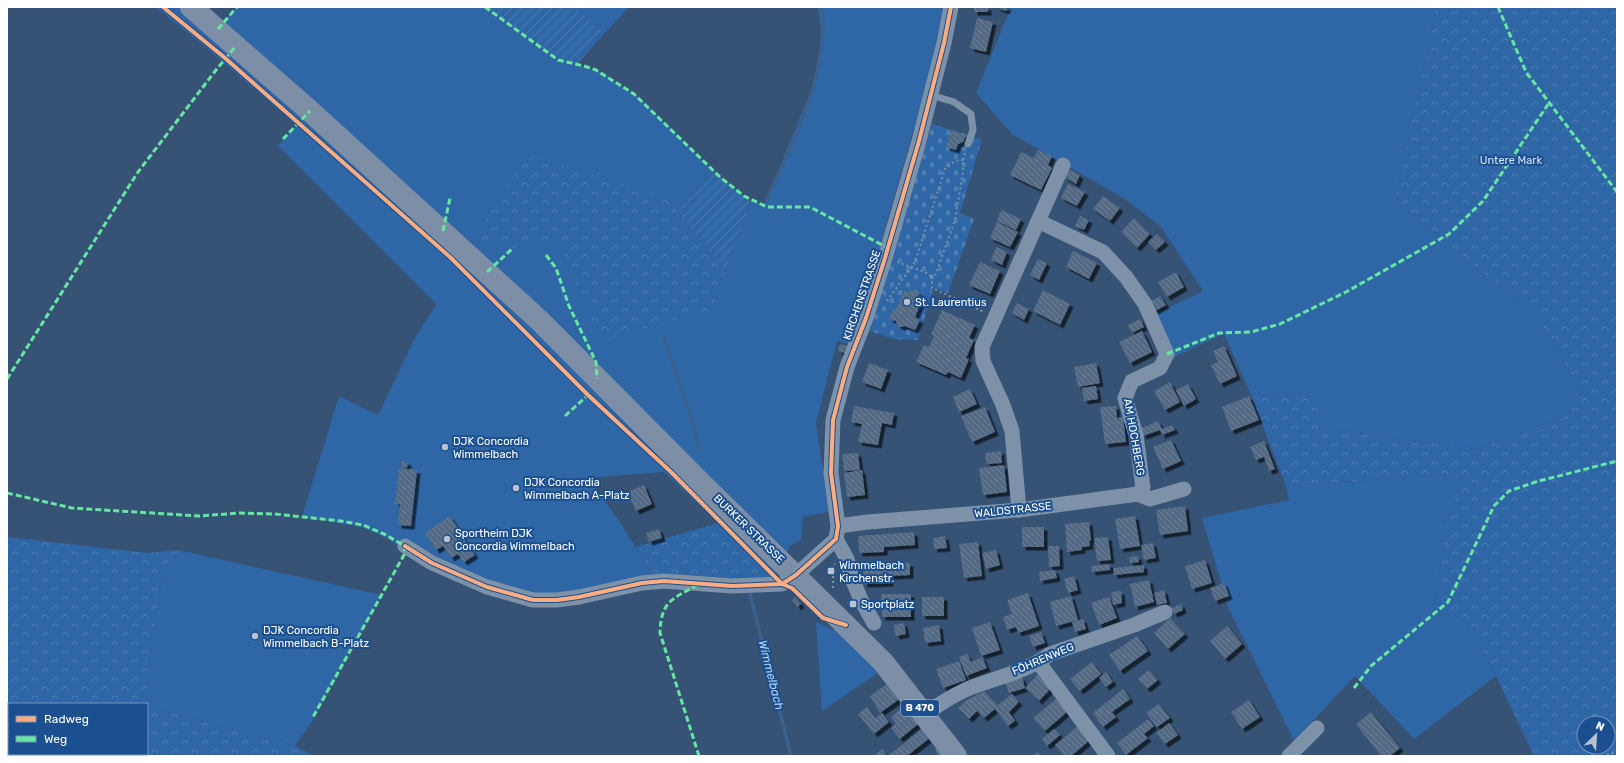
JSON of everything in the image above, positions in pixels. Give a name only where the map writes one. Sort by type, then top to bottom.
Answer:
[{"type":"main road","name":"BURKER STRASSE","points":[[191,7],[321,121],[539,320],[700,482],[883,662],[925,714],[956,756]]},
{"type":"street","name":"KIRCHENSTRASSE","points":[[874,623],[861,600],[851,576],[837,532],[831,473],[833,420],[846,367],[866,318],[885,258],[931,95],[951,7]]},
{"type":"street","points":[[1019,510],[1012,431],[1003,405],[983,361],[982,346],[1063,165]]},
{"type":"street","name":"AM HOCHBERG","points":[[1038,221],[1103,252],[1126,277],[1145,304],[1167,354],[1160,368],[1132,381],[1125,398],[1136,435],[1143,488],[1138,494]]},
{"type":"street","name":"WALDSTRASSE","points":[[837,532],[868,522],[1019,510],[1138,494],[1150,499],[1184,489]]},
{"type":"street","points":[[405,546],[432,563],[487,587],[533,600],[557,600],[580,597],[642,583],[664,582],[732,586],[782,584],[796,575],[837,532]]},
{"type":"street","name":"FÖHRENWEG","points":[[925,714],[942,702],[965,690],[1039,663],[1050,654],[1134,625],[1165,612]]},
{"type":"street","points":[[1039,663],[1108,756]]},
{"type":"street","points":[[1289,756],[1318,728]]},
{"type":"lane","points":[[931,95],[954,102],[971,114],[973,130],[968,144]]},
{"type":"path","points":[[968,144],[963,160],[963,172],[955,220],[935,276],[932,277],[932,288],[995,317]]},
{"type":"path","points":[[886,302],[915,262],[945,169],[955,161],[963,160]]},
{"type":"path","points":[[896,262],[925,272],[932,277]]},
{"type":"path","points":[[1602,756],[1617,752]]},
{"type":"green space","points":[[155,7],[207,7],[224,21],[237,7],[482,7],[561,63],[577,64],[601,72],[639,97],[715,172],[678,212],[666,197],[475,239],[504,248],[557,239],[714,309],[725,271],[751,202],[765,203],[812,88],[819,59],[821,28],[818,7],[946,7],[945,20],[852,344],[837,341],[816,423],[829,512],[803,517],[801,540],[791,545],[773,575],[664,472],[589,478],[621,524],[660,586],[564,605],[425,565],[392,541],[362,527],[302,517],[339,396],[378,415],[415,338],[436,304],[278,146],[296,125],[203,45]]},
{"type":"green space","points":[[482,7],[573,7],[605,33],[577,64],[562,63]]},
{"type":"green space","points":[[573,7],[629,7],[605,33]]},
{"type":"green space","points":[[1011,7],[1436,7],[1395,201],[1537,316],[1584,397],[1564,417],[1478,449],[1320,428],[1317,399],[1251,395],[1224,334],[1174,357],[1155,314],[1203,291],[1161,227],[1125,199],[1012,134],[976,93]]},
{"type":"green space","name":"Untere Mark","points":[[1436,7],[1617,7],[1617,756],[1534,756],[1496,676],[1459,611],[1435,611],[1444,538],[1462,473],[1286,486],[1251,395],[1318,399],[1320,428],[1478,449],[1564,417],[1584,397],[1537,316],[1395,201]]},
{"type":"green space","points":[[932,124],[982,139],[960,213],[974,219],[948,293],[933,288],[918,340],[894,339],[870,331]]},
{"type":"green space","points":[[526,154],[666,197],[725,271],[714,309],[601,340],[557,239],[504,249],[475,239]]},
{"type":"green space","points":[[715,172],[751,202],[725,271],[678,212]]},
{"type":"green space","points":[[1462,473],[1444,538],[1435,610],[1459,611],[1496,676],[1414,739],[1355,676],[1294,741],[1229,609],[1202,518],[1289,500],[1286,486]]},
{"type":"green space","points":[[718,523],[786,589],[660,586],[636,547]]},
{"type":"green space","points":[[7,537],[148,553],[178,550],[161,584],[147,678],[149,707],[295,746],[314,756],[7,756]]},
{"type":"green space","points":[[178,550],[382,595],[313,720],[295,746],[149,707],[147,678],[161,584]]},
{"type":"green space","points":[[816,622],[844,635],[879,672],[822,711]]},
{"type":"building","points":[[974,7],[988,7],[988,12],[974,12]]},
{"type":"building","points":[[996,7],[1008,7],[1006,11]]},
{"type":"building","points":[[977,18],[993,22],[986,52],[970,48]]},
{"type":"building","points":[[951,130],[966,135],[963,142],[958,144],[956,150],[946,147]]},
{"type":"building","points":[[1038,150],[1052,156],[1048,165],[1052,168],[1041,190],[1010,175],[1021,152],[1034,158]]},
{"type":"building","points":[[1068,169],[1080,175],[1076,184],[1064,177]]},
{"type":"building","points":[[1068,184],[1085,192],[1077,206],[1061,198]]},
{"type":"building","points":[[1103,196],[1120,208],[1110,221],[1093,209]]},
{"type":"building","points":[[1001,210],[1021,219],[1016,230],[997,221]]},
{"type":"building","points":[[1080,216],[1089,220],[1084,230],[1075,226]]},
{"type":"building","points":[[1134,218],[1150,234],[1137,248],[1121,232]]},
{"type":"building","points":[[997,222],[1018,232],[1010,247],[990,238]]},
{"type":"building","points":[[1157,234],[1165,242],[1156,250],[1148,242]]},
{"type":"building","points":[[996,247],[1007,252],[1002,265],[991,260]]},
{"type":"building","points":[[1073,251],[1097,263],[1089,279],[1066,267]]},
{"type":"building","points":[[1038,259],[1047,263],[1039,280],[1030,275]]},
{"type":"building","points":[[980,262],[1000,271],[990,294],[969,285]]},
{"type":"building","points":[[1176,272],[1184,287],[1167,297],[1158,282]]},
{"type":"building","points":[[911,289],[920,293],[918,296],[923,298],[915,317],[920,320],[915,330],[905,326],[901,327],[897,325],[896,321],[889,319],[894,308],[896,309],[905,290],[910,292]]},
{"type":"building","points":[[1043,290],[1070,304],[1060,325],[1033,311]]},
{"type":"building","points":[[1160,296],[1166,305],[1155,311],[1150,302]]},
{"type":"building","points":[[1017,303],[1029,309],[1024,320],[1012,313]]},
{"type":"building","points":[[942,310],[975,325],[969,338],[974,340],[966,358],[969,359],[961,378],[948,372],[946,375],[916,362],[924,345],[929,347],[934,336],[931,334]]},
{"type":"building","points":[[1140,319],[1144,327],[1132,333],[1128,325]]},
{"type":"building","points":[[1142,331],[1152,352],[1130,363],[1119,342]]},
{"type":"building","points":[[840,344],[847,346],[844,353],[838,351]]},
{"type":"building","points":[[1224,346],[1237,376],[1220,384],[1211,365],[1218,362],[1213,351]]},
{"type":"building","points":[[869,363],[888,370],[881,389],[862,382]]},
{"type":"building","points":[[1096,363],[1100,383],[1078,387],[1074,367]]},
{"type":"building","points":[[1170,382],[1180,402],[1165,410],[1154,391]]},
{"type":"building","points":[[1188,384],[1196,399],[1184,406],[1176,390]]},
{"type":"building","points":[[1096,386],[1098,399],[1084,401],[1082,388]]},
{"type":"building","points":[[970,389],[977,404],[959,412],[953,397]]},
{"type":"building","points":[[1249,396],[1259,420],[1231,431],[1222,407]]},
{"type":"building","points":[[854,406],[894,413],[892,425],[882,423],[878,445],[858,442],[862,424],[851,422]]},
{"type":"building","points":[[1116,406],[1117,418],[1123,417],[1126,442],[1105,444],[1100,407]]},
{"type":"building","points":[[985,407],[995,432],[972,442],[961,416]]},
{"type":"building","points":[[1158,421],[1162,429],[1172,425],[1175,430],[1162,435],[1160,430],[1143,436],[1140,429]]},
{"type":"building","points":[[1171,440],[1181,461],[1163,469],[1153,447]]},
{"type":"building","points":[[1264,441],[1275,469],[1269,471],[1264,457],[1256,460],[1250,447]]},
{"type":"building","points":[[1001,451],[1002,463],[986,464],[985,453]]},
{"type":"building","points":[[858,453],[860,470],[844,471],[842,454]]},
{"type":"building","points":[[401,461],[408,462],[407,468],[401,467]]},
{"type":"building","points":[[1004,465],[1007,492],[983,495],[979,468]]},
{"type":"building","points":[[399,468],[417,470],[411,526],[398,525],[400,504],[395,504]]},
{"type":"building","points":[[862,470],[865,495],[847,497],[844,473]]},
{"type":"building","points":[[644,485],[652,504],[636,511],[627,492]]},
{"type":"building","points":[[1185,506],[1188,531],[1160,535],[1156,510]]},
{"type":"building","name":"Sportheim DJK Concordia Wimmelbach","points":[[450,516],[475,555],[464,562],[458,554],[451,558],[443,546],[436,550],[425,533]]},
{"type":"building","points":[[1135,516],[1140,546],[1120,549],[1115,519]]},
{"type":"building","points":[[1089,522],[1091,541],[1089,541],[1090,546],[1082,547],[1082,550],[1067,552],[1065,524]]},
{"type":"building","points":[[1022,527],[1044,527],[1044,547],[1022,547]]},
{"type":"building","points":[[659,529],[662,538],[649,542],[646,533]]},
{"type":"building","points":[[914,532],[915,545],[884,547],[884,552],[859,553],[858,536]]},
{"type":"building","points":[[945,536],[947,548],[934,549],[933,538]]},
{"type":"building","points":[[1108,537],[1111,560],[1097,561],[1094,538]]},
{"type":"building","points":[[978,542],[982,576],[964,578],[959,544]]},
{"type":"building","points":[[1153,543],[1156,558],[1144,560],[1141,545]]},
{"type":"building","points":[[1048,546],[1059,546],[1060,566],[1049,567]]},
{"type":"building","points":[[996,550],[1000,565],[986,569],[982,553]]},
{"type":"building","points":[[1138,556],[1139,562],[1130,563],[1129,557]]},
{"type":"building","points":[[1205,560],[1212,583],[1192,589],[1185,566]]},
{"type":"building","points":[[910,563],[910,575],[890,576],[890,583],[864,584],[863,564]]},
{"type":"building","points":[[1110,564],[1110,570],[1092,572],[1091,566]]},
{"type":"building","points":[[1144,565],[1144,572],[1114,575],[1113,568]]},
{"type":"building","points":[[1055,570],[1057,578],[1040,581],[1039,572]]},
{"type":"building","points":[[1074,576],[1078,590],[1068,593],[1064,579]]},
{"type":"building","points":[[1149,580],[1154,602],[1135,607],[1130,584]]},
{"type":"building","points":[[1224,583],[1229,596],[1215,601],[1210,588]]},
{"type":"building","points":[[1164,590],[1167,603],[1157,605],[1154,593]]},
{"type":"building","points":[[1121,591],[1122,603],[1113,605],[1111,592]]},
{"type":"building","points":[[1028,593],[1039,626],[1018,633],[1016,627],[1007,630],[1003,617],[1012,614],[1007,600]]},
{"type":"building","points":[[881,594],[911,594],[911,617],[882,617]]},
{"type":"building","points":[[1071,596],[1078,620],[1056,626],[1050,602]]},
{"type":"building","points":[[795,597],[801,604],[798,607],[792,600]]},
{"type":"building","points":[[922,597],[944,597],[944,616],[922,616]]},
{"type":"building","points":[[1109,597],[1117,618],[1099,625],[1091,603]]},
{"type":"building","points":[[1181,604],[1183,610],[1174,614],[1171,608]]},
{"type":"building","points":[[1170,618],[1185,634],[1168,649],[1154,633]]},
{"type":"building","points":[[1083,619],[1086,629],[1075,632],[1072,622]]},
{"type":"building","points":[[990,622],[1000,650],[981,656],[972,628]]},
{"type":"building","points":[[904,623],[906,634],[896,636],[893,625]]},
{"type":"building","points":[[939,625],[941,641],[925,643],[923,628]]},
{"type":"building","points":[[1227,626],[1242,644],[1225,659],[1210,641]]},
{"type":"building","points":[[1041,632],[1045,643],[1033,647],[1029,636]]},
{"type":"building","points":[[1137,636],[1148,651],[1120,671],[1109,655]]},
{"type":"building","points":[[967,654],[971,662],[982,657],[987,668],[966,676],[959,657]]},
{"type":"building","points":[[959,661],[966,680],[943,688],[936,669]]},
{"type":"building","points":[[1092,662],[1101,674],[1080,691],[1070,679]]},
{"type":"building","points":[[1149,670],[1158,680],[1147,689],[1138,679]]},
{"type":"building","points":[[1040,672],[1054,685],[1039,701],[1025,688]]},
{"type":"building","points":[[1106,672],[1113,682],[1106,687],[1099,678]]},
{"type":"building","points":[[1022,677],[1025,688],[1009,693],[1005,683]]},
{"type":"building","points":[[887,684],[898,700],[880,713],[870,696]]},
{"type":"building","points":[[1123,689],[1130,699],[1112,712],[1116,717],[1103,727],[1093,713]]},
{"type":"building","points":[[984,691],[998,705],[1012,694],[1019,702],[1009,712],[1015,721],[1008,726],[995,709],[984,718],[977,711],[969,719],[958,708],[967,700]]},
{"type":"building","points":[[1057,698],[1068,711],[1045,731],[1033,718]]},
{"type":"building","points":[[1249,700],[1260,717],[1242,729],[1231,712]]},
{"type":"building","points":[[1159,704],[1170,718],[1157,727],[1146,713]]},
{"type":"building","points":[[904,706],[918,724],[900,739],[891,728],[896,723],[891,717]]},
{"type":"building","points":[[867,707],[876,718],[882,713],[889,722],[874,734],[858,714]]},
{"type":"building","points":[[1371,712],[1400,748],[1390,756],[1381,756],[1356,724]]},
{"type":"building","points":[[1148,719],[1154,726],[1144,734],[1148,738],[1126,755],[1117,743]]},
{"type":"building","points":[[1169,723],[1178,735],[1165,744],[1156,733]]},
{"type":"building","points":[[1079,725],[1091,739],[1071,756],[1064,756],[1055,745]]},
{"type":"building","points":[[924,727],[932,736],[907,756],[888,756]]},
{"type":"building","points":[[1054,729],[1060,735],[1047,746],[1042,739]]},
{"type":"building","points":[[942,745],[950,756],[937,756],[938,755],[935,750]]},
{"type":"building","points":[[882,749],[887,756],[873,756]]},
{"type":"building","points":[[1038,752],[1041,756],[1032,756]]},
{"type":"waterway","points":[[767,200],[798,130],[815,82],[823,33],[822,7]]},
{"type":"waterway","points":[[663,335],[694,426],[699,448]]},
{"type":"waterway","name":"Wimmelbach","points":[[750,594],[791,756]]},
{"type":"marked path","points":[[218,29],[237,7]]},
{"type":"marked path","points":[[485,7],[558,60],[596,70],[634,94],[720,177],[744,196],[767,207],[810,207],[888,248]]},
{"type":"marked path","points":[[1498,7],[1526,72],[1617,192]]},
{"type":"marked path","points":[[7,379],[138,172],[236,46]]},
{"type":"marked path","points":[[1167,354],[1219,333],[1251,332],[1280,324],[1346,292],[1449,234],[1483,201],[1549,103]]},
{"type":"marked path","points":[[283,139],[310,111]]},
{"type":"marked path","points":[[443,231],[450,198]]},
{"type":"marked path","points":[[487,272],[512,249]]},
{"type":"marked path","points":[[546,255],[556,268],[569,306],[596,362],[597,379]]},
{"type":"marked path","points":[[565,416],[588,395]]},
{"type":"marked path","points":[[1354,688],[1371,666],[1448,602],[1494,506],[1509,491],[1539,481],[1617,461]]},
{"type":"marked path","points":[[7,493],[72,508],[199,516],[240,513],[275,514],[341,521],[363,525],[384,534],[405,546],[404,555],[313,717]]},
{"type":"marked path","points":[[699,584],[675,597],[666,607],[661,622],[660,633],[699,756]]},
{"type":"cycle path","points":[[163,7],[225,58],[450,257],[588,395],[671,472],[782,584],[792,588],[823,618],[846,625]]},
{"type":"cycle path","points":[[405,546],[432,563],[487,587],[533,600],[557,600],[579,597],[642,583],[664,581],[732,586],[782,584],[796,575],[836,539],[838,526],[831,473],[833,420],[847,367],[866,318],[919,141],[944,43],[951,7]]},
{"type":"place","name":"St. Laurentius","points":[[907,302]]},
{"type":"place","name":"DJK Concordia Wimmelbach","points":[[445,447]]},
{"type":"place","name":"DJK Concordia Wimmelbach A-Platz","points":[[516,488]]},
{"type":"place","name":"Sportheim DJK Concordia Wimmelbach","points":[[447,539]]},
{"type":"place","name":"Wimmelbach Kirchenstr.","points":[[831,571]]},
{"type":"place","name":"Sportplatz","points":[[853,604]]},
{"type":"place","name":"DJK Concordia Wimmelbach B-Platz","points":[[255,636]]}]
